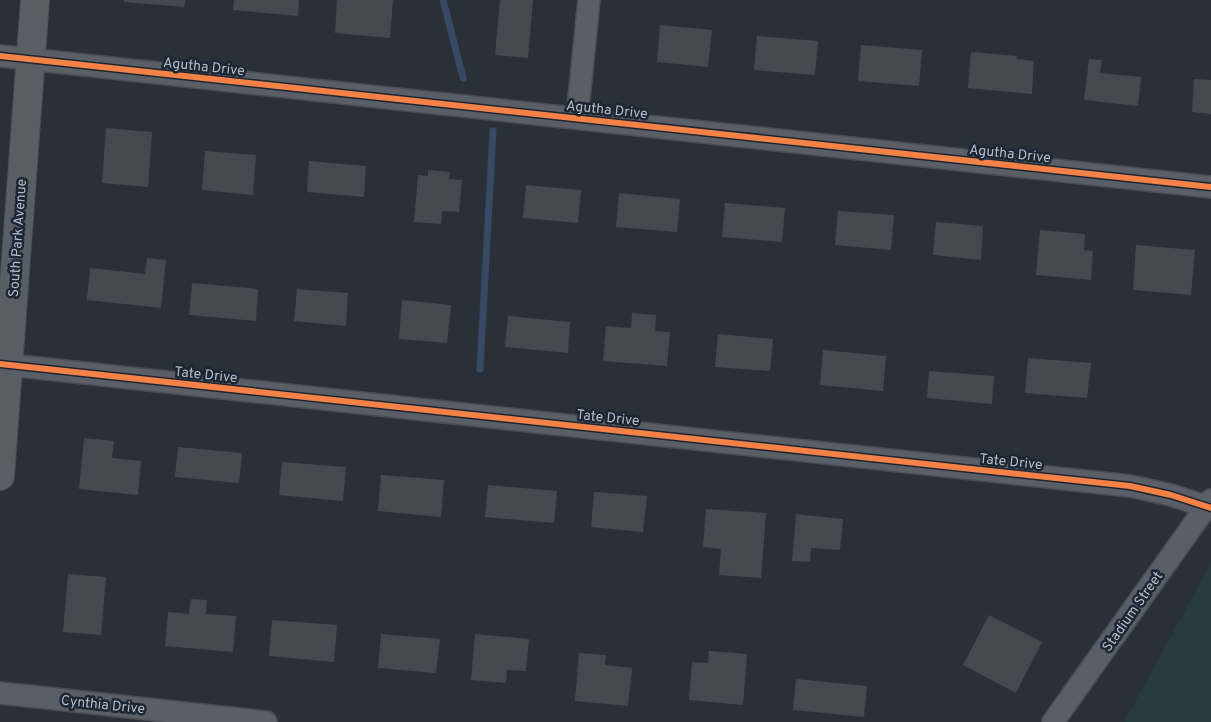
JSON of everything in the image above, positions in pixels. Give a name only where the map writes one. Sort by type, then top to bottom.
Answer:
[{"type":"street","name":"South Park Avenue","points":[[0,476],[4,364],[35,0]]},
{"type":"street","points":[[577,118],[589,0]]},
{"type":"street","name":"Agutha Drive","points":[[0,56],[1211,188]]},
{"type":"street","name":"Tate Drive","points":[[4,364],[1130,486],[1210,505]]},
{"type":"street","name":"Stadium Street","points":[[1053,722],[1210,505]]},
{"type":"street","name":"Cynthia Drive","points":[[0,693],[266,722]]},
{"type":"green space","points":[[1211,563],[1211,722],[1124,722]]},
{"type":"building","points":[[124,0],[185,0],[184,7],[124,2]]},
{"type":"building","points":[[234,0],[299,0],[298,16],[233,10]]},
{"type":"building","points":[[337,0],[393,0],[390,38],[335,33]]},
{"type":"building","points":[[500,0],[533,0],[528,58],[495,55]]},
{"type":"building","points":[[660,25],[712,30],[708,67],[657,62]]},
{"type":"building","points":[[757,36],[818,41],[815,75],[754,70]]},
{"type":"building","points":[[861,45],[922,50],[919,86],[858,81]]},
{"type":"building","points":[[971,52],[1017,56],[1016,59],[1034,61],[1032,94],[968,88]]},
{"type":"building","points":[[1089,59],[1102,60],[1100,73],[1141,77],[1138,106],[1084,100]]},
{"type":"building","points":[[1194,79],[1211,80],[1211,114],[1192,112]]},
{"type":"building","points":[[106,128],[152,132],[148,187],[102,183]]},
{"type":"building","points":[[205,151],[256,155],[253,195],[202,190]]},
{"type":"building","points":[[309,161],[366,166],[364,197],[307,192]]},
{"type":"building","points":[[428,170],[450,172],[449,179],[462,180],[459,212],[442,211],[441,224],[414,222],[418,175],[428,176]]},
{"type":"building","points":[[526,185],[581,190],[578,223],[523,218]]},
{"type":"building","points":[[619,193],[680,199],[677,232],[616,227]]},
{"type":"building","points":[[725,203],[785,208],[782,242],[722,237]]},
{"type":"building","points":[[838,211],[894,215],[891,250],[835,245]]},
{"type":"building","points":[[936,222],[983,226],[981,260],[933,255]]},
{"type":"building","points":[[1040,230],[1085,234],[1084,250],[1093,251],[1091,280],[1036,275]]},
{"type":"building","points":[[1136,245],[1195,250],[1191,295],[1133,290]]},
{"type":"building","points":[[147,258],[166,260],[161,308],[87,300],[90,268],[145,274]]},
{"type":"building","points":[[192,283],[258,289],[256,321],[189,315]]},
{"type":"building","points":[[297,289],[348,293],[346,326],[294,321]]},
{"type":"building","points":[[402,300],[451,305],[447,343],[399,339]]},
{"type":"building","points":[[632,313],[656,315],[655,331],[670,332],[667,366],[603,361],[606,326],[631,328]]},
{"type":"building","points":[[508,316],[570,322],[568,353],[505,347]]},
{"type":"building","points":[[718,334],[773,339],[770,371],[715,367]]},
{"type":"building","points":[[823,350],[886,356],[883,391],[820,385]]},
{"type":"building","points":[[1028,358],[1091,363],[1087,398],[1025,393]]},
{"type":"building","points":[[929,371],[994,376],[992,404],[927,398]]},
{"type":"building","points":[[84,438],[114,441],[112,458],[141,461],[138,495],[79,489]]},
{"type":"building","points":[[178,447],[242,453],[239,483],[175,477]]},
{"type":"building","points":[[282,462],[346,467],[343,501],[279,495]]},
{"type":"building","points":[[381,475],[444,480],[441,517],[378,511]]},
{"type":"building","points":[[488,485],[557,491],[554,523],[485,517]]},
{"type":"building","points":[[594,492],[647,496],[643,532],[591,527]]},
{"type":"building","points":[[706,509],[766,513],[761,578],[719,575],[721,549],[703,547]]},
{"type":"building","points":[[796,514],[843,519],[840,550],[811,548],[810,562],[792,561]]},
{"type":"building","points":[[68,574],[106,577],[101,635],[63,632]]},
{"type":"building","points":[[191,599],[207,600],[206,614],[236,616],[233,652],[165,646],[168,612],[189,614]]},
{"type":"building","points":[[989,615],[1042,642],[1016,693],[963,665]]},
{"type":"building","points":[[272,620],[337,625],[334,662],[269,656]]},
{"type":"building","points":[[381,634],[440,639],[436,673],[378,668]]},
{"type":"building","points":[[475,634],[529,639],[526,671],[507,670],[506,683],[471,680]]},
{"type":"building","points":[[709,651],[747,654],[743,705],[689,700],[692,662],[708,663]]},
{"type":"building","points":[[579,653],[606,655],[605,665],[632,668],[628,706],[575,701]]},
{"type":"building","points":[[796,679],[867,686],[864,717],[793,710]]},
{"type":"waterway","points":[[443,0],[463,78]]},
{"type":"waterway","points":[[480,369],[493,131]]},
{"type":"cycle path","points":[[0,56],[1211,187]]},
{"type":"cycle path","points":[[0,364],[1130,486],[1171,495],[1211,508]]}]
